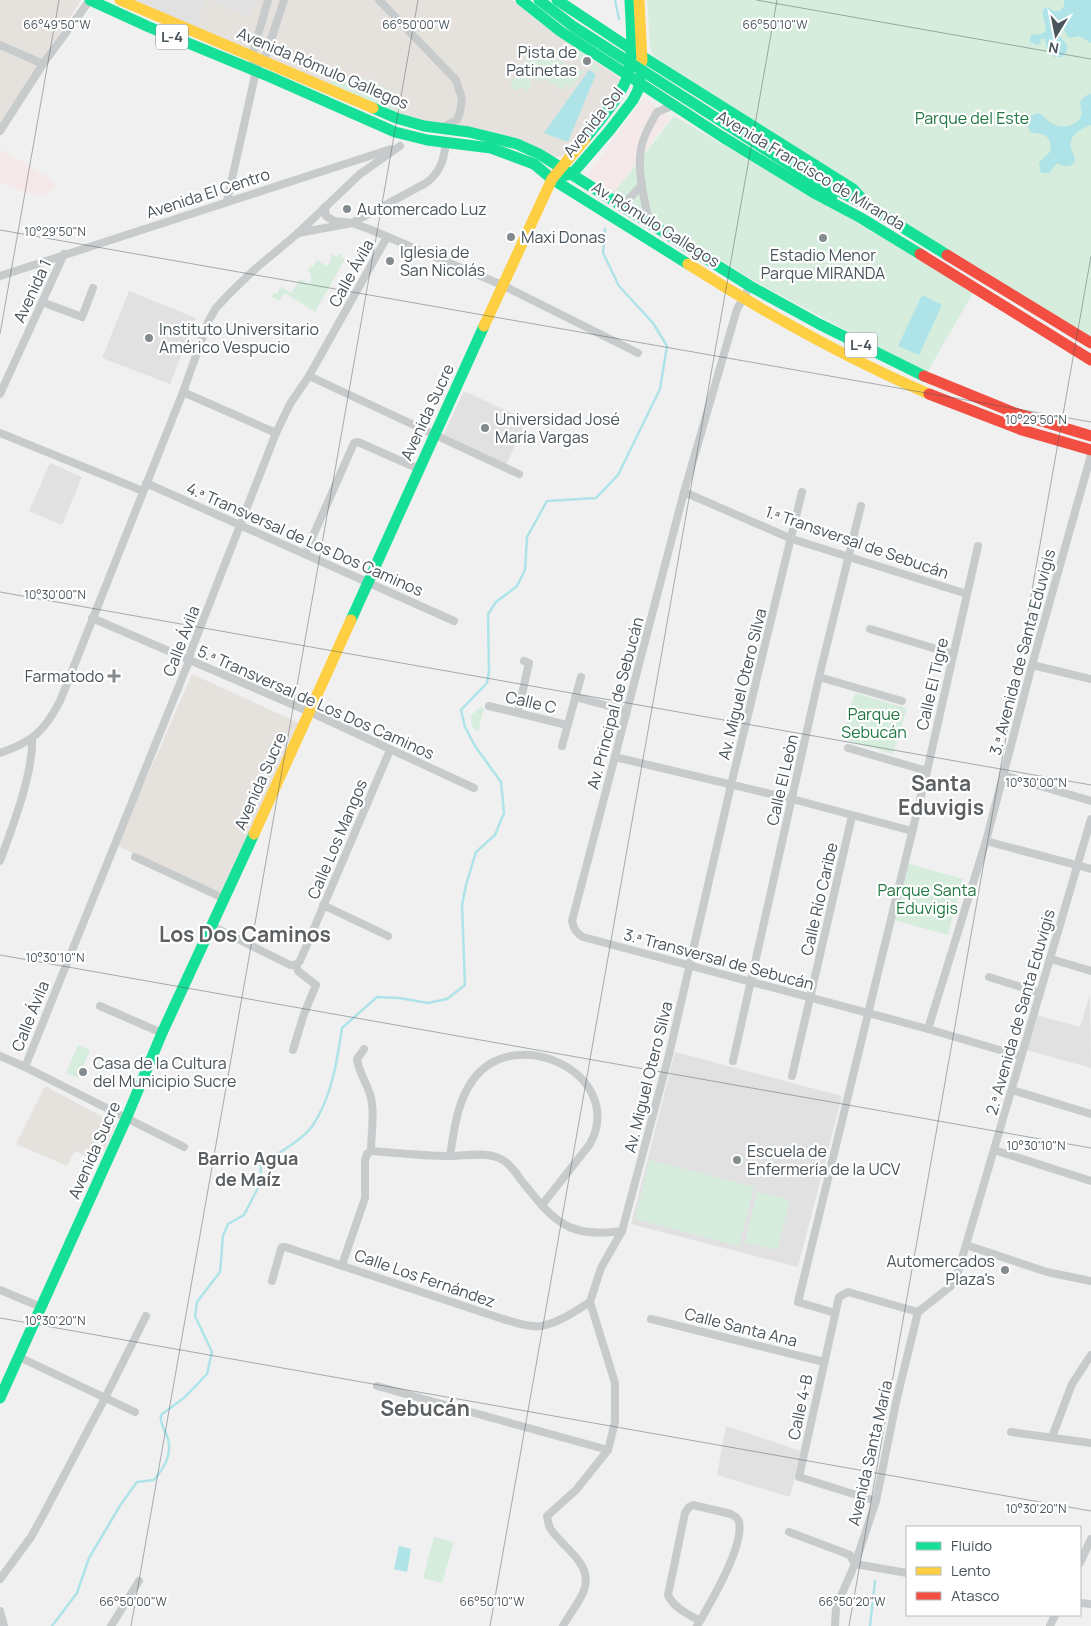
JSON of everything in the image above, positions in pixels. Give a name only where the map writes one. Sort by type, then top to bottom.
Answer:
[{"type":"main road","name":"Avenida Rómulo Gallegos","points":[[90,0],[149,27],[255,70],[401,140],[481,146],[534,164],[552,179]]},
{"type":"main road","name":"Avenida Rómulo Gallegos","points":[[120,0],[402,120],[469,132],[517,144],[561,167],[649,221]]},
{"type":"main road","name":"Avenida Francisco de Miranda","points":[[521,0],[587,49],[674,106],[816,194],[861,218],[1091,360]]},
{"type":"main road","points":[[539,0],[574,27],[793,167],[861,218]]},
{"type":"main road","name":"Avenida Francisco de Miranda","points":[[557,0],[643,58],[853,189],[868,206],[1091,343]]},
{"type":"main road","name":"Avenida Sol","points":[[552,179],[611,107],[628,76],[632,50],[630,0]]},
{"type":"main road","name":"Avenida Sol","points":[[572,174],[636,96],[643,58],[639,0]]},
{"type":"main road","points":[[587,49],[597,51],[601,46],[601,30],[617,31],[631,22]]},
{"type":"main road","points":[[657,94],[645,82],[645,79],[648,74],[664,71]]},
{"type":"main road","points":[[793,167],[868,206]]},
{"type":"main road","points":[[552,179],[572,174]]},
{"type":"main road","name":"Avenida Sucre","points":[[0,1398],[5,1376],[19,1357],[126,1119],[162,1033],[225,899],[367,583],[436,435],[502,285],[552,179]]},
{"type":"main road","name":"Av. Rómulo Gallegos","points":[[552,179],[743,297]]},
{"type":"main road","name":"Av. Rómulo Gallegos","points":[[649,221],[750,286]]},
{"type":"main road","name":"L-4","points":[[750,286],[819,324],[926,377],[1015,413],[1091,436]]},
{"type":"main road","name":"L-4","points":[[743,297],[798,330],[874,369],[939,398],[1022,430],[1091,450]]},
{"type":"street","points":[[0,131],[43,64],[90,0]]},
{"type":"street","points":[[227,201],[255,70],[252,56],[268,0]]},
{"type":"street","points":[[255,70],[264,61],[284,0]]},
{"type":"street","points":[[379,0],[456,80],[462,99],[460,112],[457,120],[441,128]]},
{"type":"street","points":[[0,45],[43,64]]},
{"type":"street","points":[[649,221],[642,185],[642,146],[657,112],[674,106]]},
{"type":"street","points":[[0,753],[32,740],[48,721],[60,701],[208,322],[216,308],[255,269],[296,234],[360,174],[401,140],[402,120]]},
{"type":"street","name":"Avenida El Centro","points":[[0,276],[370,156],[401,140]]},
{"type":"street","points":[[296,234],[352,223],[434,177],[441,165],[446,142]]},
{"type":"street","points":[[370,156],[374,159],[375,163]]},
{"type":"street","points":[[355,161],[363,164],[360,174]]},
{"type":"street","points":[[623,205],[642,185]]},
{"type":"street","points":[[325,207],[326,216],[329,219],[352,223],[502,285],[638,353]]},
{"type":"street","name":"Calle Ávila","points":[[25,1067],[189,660],[276,433],[290,404],[309,376],[387,237]]},
{"type":"street","name":"Avenida 1","points":[[0,394],[64,254]]},
{"type":"street","name":"Av. Principal de Sebucán","points":[[572,921],[684,492],[738,309],[750,286]]},
{"type":"street","points":[[42,302],[83,317],[93,288]]},
{"type":"street","points":[[309,376],[519,474]]},
{"type":"street","points":[[182,392],[276,433]]},
{"type":"street","name":"4.ª Transversal de Los Dos Caminos","points":[[0,434],[240,525],[454,621]]},
{"type":"street","points":[[305,554],[354,443],[358,442],[419,469]]},
{"type":"street","name":"3.ª Avenida de Santa Eduvigis","points":[[928,1029],[986,841],[1032,665],[1091,455]]},
{"type":"street","name":"1.ª Transversal de Sebucán","points":[[684,492],[792,539],[967,594]]},
{"type":"street","name":"Av. Miguel Otero Silva","points":[[590,1302],[601,1268],[622,1231],[666,1064],[802,492]]},
{"type":"street","name":"Calle El Leòn","points":[[733,1061],[820,677],[861,506]]},
{"type":"street","name":"Calle El Tigre","points":[[835,1313],[798,1302],[927,772],[978,546]]},
{"type":"street","name":"5.ª Transversal de Los Dos Caminos","points":[[92,618],[310,712],[474,788]]},
{"type":"street","points":[[870,629],[953,654]]},
{"type":"street","points":[[518,712],[529,663],[524,661]]},
{"type":"street","points":[[1032,665],[1091,679]]},
{"type":"street","points":[[562,746],[581,676]]},
{"type":"street","points":[[820,677],[902,701]]},
{"type":"street","points":[[575,697],[627,711]]},
{"type":"street","name":"Calle C","points":[[489,706],[567,725]]},
{"type":"street","points":[[0,861],[14,824],[32,752],[32,740]]},
{"type":"street","points":[[848,748],[927,772]]},
{"type":"street","name":"Calle Los Mangos","points":[[296,965],[300,961],[390,750]]},
{"type":"street","points":[[615,757],[792,799],[912,831]]},
{"type":"street","points":[[1004,775],[1091,801]]},
{"type":"street","name":"Calle Río Caribe","points":[[792,1076],[852,816]]},
{"type":"street","name":"2.ª Avenida de Santa Eduvigis","points":[[918,1312],[951,1286],[958,1272],[1091,819]]},
{"type":"street","points":[[986,841],[1091,869]]},
{"type":"street","points":[[135,857],[225,899]]},
{"type":"street","points":[[323,905],[388,936]]},
{"type":"street","name":"3.ª Transversal de Sebucán","points":[[572,921],[577,933],[583,937],[928,1029],[1020,1056]]},
{"type":"street","points":[[212,926],[290,965],[296,965],[298,971],[316,985],[304,1014],[293,1050]]},
{"type":"street","points":[[1051,959],[1091,971]]},
{"type":"street","points":[[989,977],[1040,993]]},
{"type":"street","points":[[100,1006],[162,1033]]},
{"type":"street","points":[[364,1049],[357,1059],[358,1068],[365,1080],[372,1103],[371,1152]]},
{"type":"street","points":[[450,1156],[456,1120],[462,1103],[472,1080],[482,1070],[504,1057],[518,1054],[530,1054],[552,1059],[571,1070],[583,1081],[595,1099],[599,1117],[596,1133],[590,1144],[542,1205]]},
{"type":"street","points":[[0,1056],[184,1147]]},
{"type":"street","points":[[1012,1090],[1091,1114]]},
{"type":"street","points":[[994,1150],[1091,1181]]},
{"type":"street","points":[[342,1265],[365,1198],[365,1160],[367,1154],[371,1152],[498,1157],[512,1168],[542,1205],[557,1220],[571,1228],[586,1232],[622,1231]]},
{"type":"street","points":[[966,1245],[1047,1272],[1091,1281]]},
{"type":"street","name":"Calle Los Fernández","points":[[272,1281],[282,1247],[503,1319],[529,1325],[540,1326],[551,1323],[590,1302]]},
{"type":"street","points":[[0,1290],[41,1307]]},
{"type":"street","name":"Calle 4-B","points":[[876,1500],[799,1477],[824,1362],[839,1297],[848,1292],[918,1312]]},
{"type":"street","points":[[562,1626],[584,1592],[586,1583],[585,1573],[582,1566],[550,1527],[547,1516],[576,1490],[608,1450],[615,1422],[615,1383],[590,1302]]},
{"type":"street","name":"Avenida Santa María","points":[[835,1626],[836,1607],[855,1564],[876,1500],[897,1398],[918,1312]]},
{"type":"street","points":[[0,1579],[35,1531],[146,1316]]},
{"type":"street","name":"Calle Santa Ana","points":[[651,1319],[824,1362]]},
{"type":"street","points":[[1052,1437],[1072,1384],[1091,1355]]},
{"type":"street","points":[[19,1357],[135,1412]]},
{"type":"street","points":[[377,1386],[608,1450]]},
{"type":"street","points":[[1011,1432],[1091,1443]]},
{"type":"street","points":[[693,1505],[732,1514],[737,1517],[739,1523],[737,1541],[722,1582],[699,1624],[671,1601],[668,1594],[685,1513],[693,1505]]},
{"type":"street","points":[[789,1532],[850,1555],[855,1564],[906,1573]]},
{"type":"street","points":[[1081,1561],[1091,1539]]},
{"type":"street","points":[[111,1626],[139,1581]]},
{"type":"street","points":[[0,1611],[4,1626]]},
{"type":"shaded area","points":[[0,0],[81,0],[0,127]]},
{"type":"shaded area","points":[[126,0],[512,0],[537,21],[617,76],[620,79],[619,89],[564,156],[556,157],[419,122]]},
{"type":"shaded area","points":[[136,0],[206,0],[196,27]]},
{"type":"shaded area","points":[[206,0],[256,0],[251,16]]},
{"type":"shaded area","points":[[644,98],[671,117],[613,194],[587,176]]},
{"type":"shaded area","points":[[0,149],[56,184],[50,192],[34,196],[0,183]]},
{"type":"shaded area","name":"Instituto Universitario Américo Vespucio","points":[[129,291],[196,318],[170,384],[102,358]]},
{"type":"shaded area","name":"Universidad José María Vargas","points":[[464,391],[527,420],[506,465],[443,436]]},
{"type":"shaded area","points":[[50,463],[82,477],[62,525],[29,511]]},
{"type":"shaded area","points":[[192,674],[299,723],[222,895],[117,846]]},
{"type":"shaded area","points":[[1090,994],[1091,1068],[1026,1050],[1036,1015],[1080,1027]]},
{"type":"shaded area","name":"Escuela de Enfermería de la UCV","points":[[675,1052],[842,1096],[798,1267],[631,1224]]},
{"type":"shaded area","points":[[45,1086],[116,1124],[104,1151],[94,1147],[90,1158],[75,1151],[67,1166],[16,1144]]},
{"type":"shaded area","points":[[726,1426],[801,1451],[790,1497],[717,1475]]},
{"type":"green space","name":"Parque del Este","points":[[647,0],[1091,0],[1091,338],[816,172],[706,103],[739,111],[653,56],[650,46]]},
{"type":"green space","points":[[532,49],[584,71],[571,88],[566,85],[562,90],[544,78],[541,82],[536,79],[539,74],[535,72],[529,80],[532,82],[527,92],[520,87],[517,91],[510,86]]},
{"type":"green space","name":"Pista de Patinetas","points":[[579,49],[599,68],[598,73],[573,55]]},
{"type":"green space","points":[[331,73],[349,81],[353,74],[372,83],[369,90],[372,91],[376,84],[395,93],[392,100],[403,105],[399,114],[330,85]]},
{"type":"green space","points":[[674,116],[974,291],[928,371],[889,353],[756,282],[613,194]]},
{"type":"green space","points":[[339,253],[345,259],[315,312],[285,293],[279,301],[272,297],[274,293],[277,294],[281,287],[291,293],[300,279],[309,284],[312,278],[310,276],[311,273],[307,270],[308,268],[313,267],[317,260],[327,266],[331,261],[331,254],[337,257]]},
{"type":"green space","name":"Parque Sebucán","points":[[855,693],[907,708],[893,754],[842,739]]},
{"type":"green space","points":[[481,707],[484,708],[478,732],[472,727],[471,715]]},
{"type":"green space","name":"Parque Santa Eduvigis","points":[[906,863],[963,879],[948,935],[890,919]]},
{"type":"green space","points":[[78,1045],[90,1050],[78,1078],[66,1073]]},
{"type":"green space","points":[[650,1160],[754,1187],[739,1246],[635,1219]]},
{"type":"green space","points":[[757,1192],[790,1200],[777,1250],[745,1242]]},
{"type":"green space","points":[[434,1537],[454,1542],[442,1583],[423,1578]]},
{"type":"water","points":[[1064,0],[1091,0],[1091,43],[1079,36],[1069,38],[1062,21],[1055,22],[1058,34],[1067,45],[1067,52],[1061,57],[1054,57],[1047,49],[1044,38],[1037,45],[1030,42],[1031,35],[1045,32],[1046,28],[1042,11],[1046,7],[1054,11],[1060,11],[1064,6]]},
{"type":"water","points":[[589,70],[596,74],[568,142],[544,133]]},
{"type":"water","points":[[1091,94],[1091,125],[1076,133],[1071,142],[1075,162],[1066,166],[1057,163],[1049,173],[1041,173],[1039,163],[1050,152],[1050,142],[1044,135],[1030,132],[1027,123],[1028,118],[1037,113],[1056,126],[1073,124],[1081,116],[1081,100]]},
{"type":"water","points":[[922,295],[942,305],[919,355],[898,346]]},
{"type":"water","points":[[399,1546],[411,1549],[407,1572],[394,1569]]},
{"type":"waterway","points":[[615,0],[619,19]]},
{"type":"waterway","points":[[52,1626],[77,1593],[89,1558],[121,1504],[137,1482],[154,1480],[165,1464],[169,1445],[161,1423],[161,1415],[185,1397],[207,1374],[212,1352],[195,1316],[197,1302],[220,1272],[223,1236],[228,1224],[244,1215],[260,1184],[261,1164],[303,1136],[313,1125],[325,1102],[333,1078],[342,1028],[377,997],[399,998],[428,1003],[447,999],[465,985],[462,905],[466,885],[476,852],[495,835],[504,813],[501,782],[475,746],[465,727],[461,710],[487,683],[489,672],[488,614],[496,602],[517,586],[525,570],[527,537],[547,501],[596,498],[618,475],[660,389],[667,346],[653,323],[619,286],[603,253],[605,229]]},
{"type":"waterway","points":[[870,1626],[875,1581]]},
{"type":"traffic: fast","points":[[90,0],[395,132],[427,140],[491,148],[534,164],[552,179],[688,264]]},
{"type":"traffic: fast","points":[[521,0],[560,31],[721,136],[920,254]]},
{"type":"traffic: fast","points":[[539,0],[574,27],[793,167]]},
{"type":"traffic: fast","points":[[557,0],[643,57],[853,189],[868,206],[947,255]]},
{"type":"traffic: fast","points":[[585,139],[616,99],[628,74],[632,47],[630,0]]},
{"type":"traffic: fast","points":[[563,176],[572,174],[610,130],[633,100],[638,90],[640,77]]},
{"type":"traffic: fast","points":[[373,108],[396,118],[424,126],[469,132],[517,144],[539,154],[750,286],[819,324],[924,376]]},
{"type":"traffic: fast","points":[[793,167],[832,196]]},
{"type":"traffic: fast","points":[[823,183],[860,202]]},
{"type":"traffic: fast","points":[[351,620],[484,326]]},
{"type":"traffic: fast","points":[[0,1398],[126,1119],[162,1033],[254,834]]},
{"type":"traffic: slow","points":[[120,0],[373,108]]},
{"type":"traffic: slow","points":[[639,0],[642,61]]},
{"type":"traffic: slow","points":[[484,326],[552,179],[585,139]]},
{"type":"traffic: slow","points":[[688,264],[806,334],[866,365],[929,394]]},
{"type":"traffic: slow","points":[[254,834],[351,620]]},
{"type":"traffic: jam","points":[[920,254],[1091,360]]},
{"type":"traffic: jam","points":[[947,255],[1091,343]]},
{"type":"traffic: jam","points":[[924,376],[1015,413],[1091,436]]},
{"type":"traffic: jam","points":[[929,394],[1022,430],[1091,450]]},
{"type":"place","name":"Pista de Patinetas","points":[[587,61]]},
{"type":"place","name":"Automercado Luz","points":[[347,209]]},
{"type":"place","name":"Maxi Donas","points":[[511,237]]},
{"type":"place","name":"Estadio Menor Parque MIRANDA","points":[[823,238]]},
{"type":"place","name":"Iglesia de San Nicolás","points":[[390,261]]},
{"type":"place","name":"Instituto Universitario Américo Vespucio","points":[[149,338]]},
{"type":"place","name":"Universidad José María Vargas","points":[[485,428]]},
{"type":"place","name":"Farmatodo","points":[[114,676]]},
{"type":"place","name":"Casa de la Cultura del Municipio Sucre","points":[[83,1072]]},
{"type":"place","name":"Escuela de Enfermería de la UCV","points":[[737,1160]]},
{"type":"place","name":"Automercados Plaza's","points":[[1005,1270]]},
{"type":"district","name":"Santa Eduvigis","points":[[941,796]]},
{"type":"district","name":"Los Dos Caminos","points":[[245,935]]},
{"type":"district","name":"Barrio Agua de Maíz","points":[[248,1169]]},
{"type":"district","name":"Sebucán","points":[[425,1409]]}]
